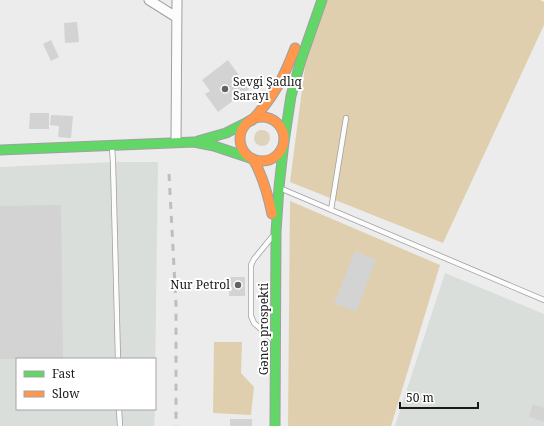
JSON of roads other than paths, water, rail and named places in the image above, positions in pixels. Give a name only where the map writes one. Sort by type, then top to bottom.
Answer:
[{"type":"main road","points":[[276,232],[279,187],[291,96],[301,60],[322,0]]},
{"type":"main road","points":[[276,232],[267,191],[259,169],[253,159],[247,155],[243,149],[241,136],[247,124],[261,112],[267,104],[283,78],[298,40]]},
{"type":"main road","points":[[0,150],[194,142],[214,146],[259,161],[266,161],[278,154],[282,149],[284,136],[282,129],[278,124],[266,118],[259,118],[226,133],[194,142]]},
{"type":"main road","name":"Gəncə prospekti","points":[[275,426],[276,232]]},
{"type":"street","points":[[149,0],[176,17]]},
{"type":"street","points":[[176,0],[176,142]]},
{"type":"lane","points":[[331,210],[346,118]]},
{"type":"lane","points":[[112,146],[118,358]]},
{"type":"lane","points":[[279,187],[544,300]]},
{"type":"lane","points":[[275,342],[254,323],[251,316],[251,265],[254,259],[276,232]]},
{"type":"lane","points":[[119,410],[120,426]]},
{"type":"railway","points":[[169,174],[176,304],[176,426]]},
{"type":"place","name":"Sevgi Şadlıq Sarayı","points":[[225,89]]},
{"type":"place","name":"Nur Petrol","points":[[238,285]]}]
